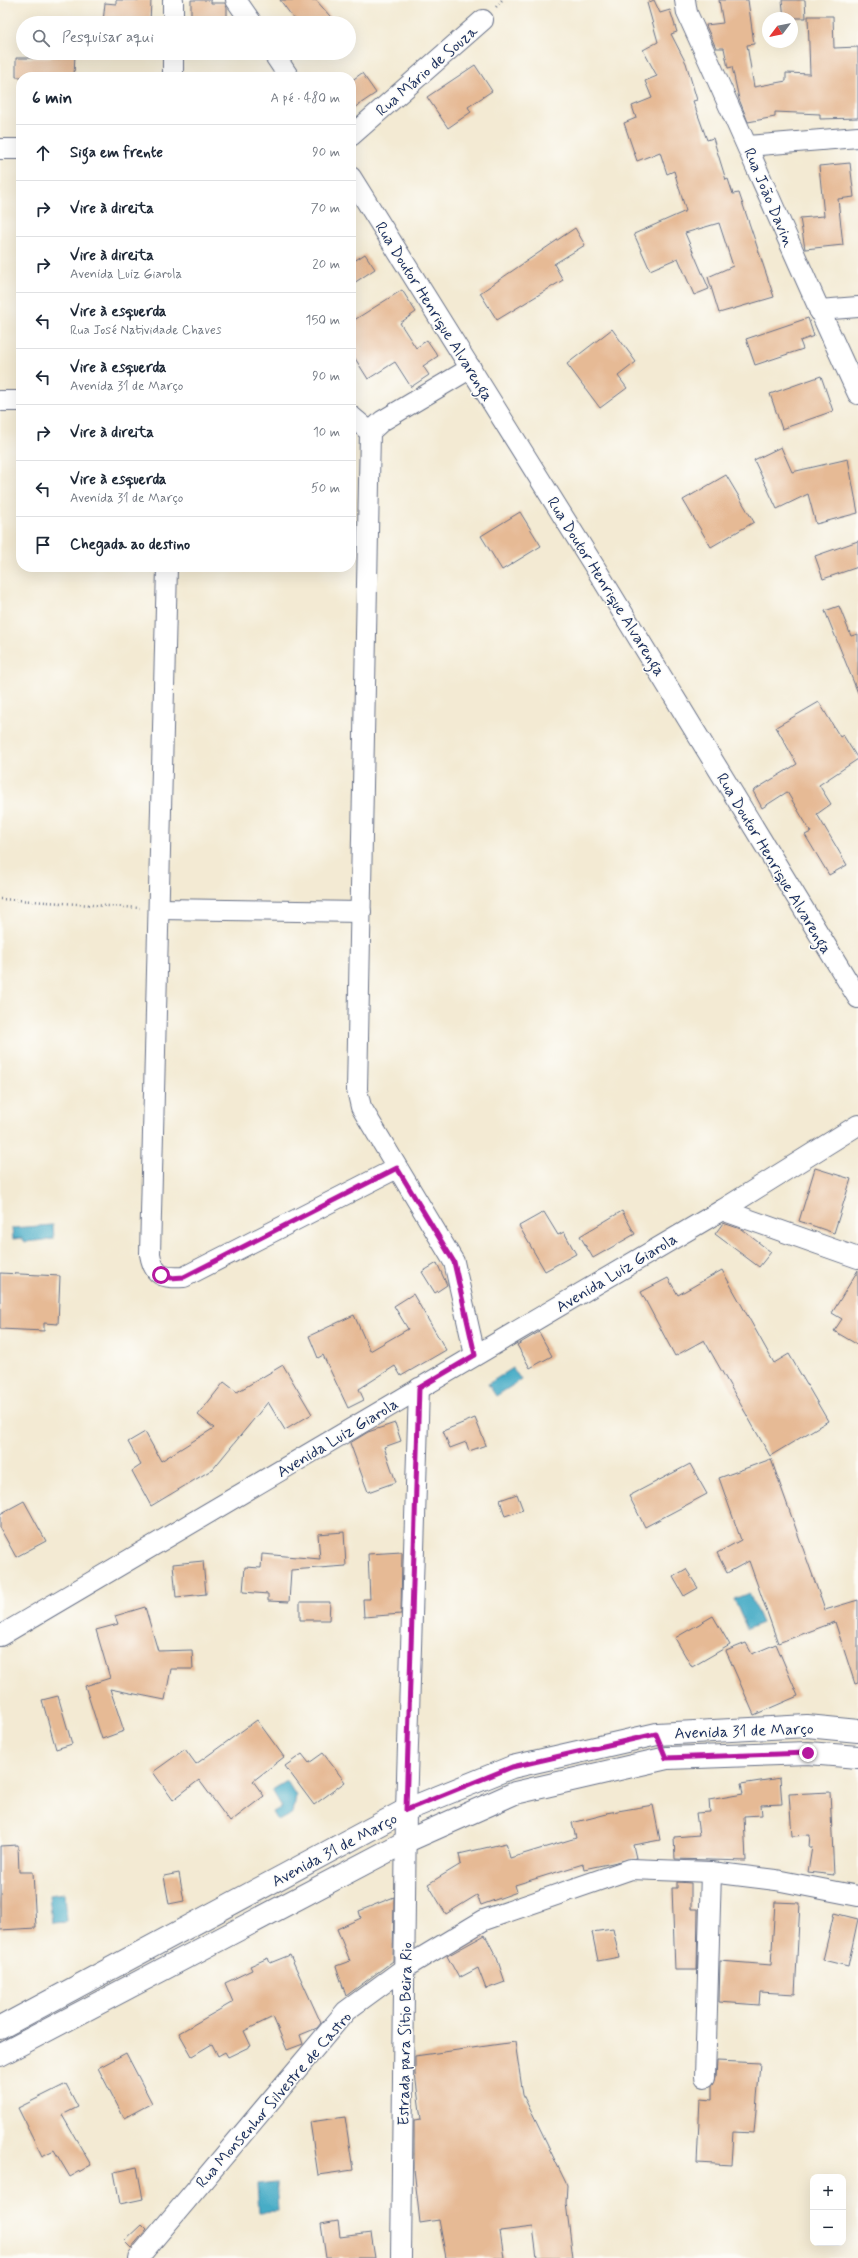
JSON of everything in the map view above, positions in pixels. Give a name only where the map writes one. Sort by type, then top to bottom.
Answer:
[{"type":"main road","name":"Avenida 31 de Março","points":[[0,2028],[406,1810],[512,1767],[656,1734],[806,1726],[858,1731]]},
{"type":"main road","points":[[656,1734],[666,1758]]},
{"type":"main road","name":"Avenida 31 de Março","points":[[0,2055],[407,1841],[515,1794],[666,1758],[808,1753],[858,1757]]},
{"type":"main road","points":[[86,1982],[100,2002]]},
{"type":"street","points":[[173,0],[173,16]]},
{"type":"street","points":[[236,0],[247,16]]},
{"type":"street","name":"Rua João Davin","points":[[685,0],[686,13],[748,146],[819,310],[858,394]]},
{"type":"street","name":"Rua Mário de Souza","points":[[356,132],[483,20]]},
{"type":"street","points":[[172,72],[173,60]]},
{"type":"street","points":[[278,60],[286,72]]},
{"type":"street","points":[[748,146],[858,137]]},
{"type":"street","points":[[0,149],[16,149]]},
{"type":"street","name":"Rua Doutor Henrique Alvarenga","points":[[356,185],[596,569],[858,998]]},
{"type":"street","points":[[819,310],[858,307]]},
{"type":"street","points":[[471,368],[382,421],[370,432],[357,1090],[361,1108],[454,1262],[475,1355]]},
{"type":"street","points":[[0,401],[16,401]]},
{"type":"street","points":[[356,420],[370,432]]},
{"type":"street","points":[[167,572],[150,1254],[153,1268],[161,1275],[170,1278],[184,1277],[397,1168]]},
{"type":"street","points":[[159,910],[361,912]]},
{"type":"street","name":"Avenida Luiz Giarola","points":[[0,1636],[722,1210],[858,1125]]},
{"type":"street","points":[[722,1210],[858,1258]]},
{"type":"street","name":"Estrada para Sítio Beira Rio","points":[[401,2258],[406,1967],[406,1810],[419,1388]]},
{"type":"street","name":"Rua Monsenhor Silvestre de Castro","points":[[138,2258],[346,2011],[406,1967],[484,1920],[631,1869],[711,1872],[776,1880],[858,1896]]},
{"type":"street","points":[[705,2077],[711,1872]]},
{"type":"path","points":[[0,899],[159,910]]},
{"type":"water","points":[[53,1225],[54,1239],[25,1242],[22,1238],[13,1239],[12,1228]]},
{"type":"water","points":[[513,1368],[521,1380],[496,1396],[488,1384]]},
{"type":"water","points":[[749,1593],[762,1623],[747,1629],[734,1599]]},
{"type":"water","points":[[287,1781],[296,1796],[293,1813],[278,1821],[273,1812],[282,1807],[272,1790]]},
{"type":"water","points":[[65,1893],[67,1922],[52,1923],[49,1895]]},
{"type":"water","points":[[276,2182],[278,2211],[259,2212],[257,2184]]},
{"type":"building","points":[[116,0],[151,0],[150,16],[104,16],[105,3],[116,4]]},
{"type":"building","points":[[191,0],[211,0],[211,3],[225,3],[227,8],[227,16],[191,16]]},
{"type":"building","points":[[280,0],[316,0],[330,16],[292,16]]},
{"type":"building","points":[[654,0],[660,13],[670,10],[677,32],[671,34],[686,63],[697,100],[693,101],[707,140],[713,138],[726,180],[728,179],[733,194],[739,193],[774,297],[719,313],[708,277],[733,266],[719,223],[685,233],[709,289],[694,295],[678,258],[650,270],[634,234],[686,211],[674,171],[667,174],[660,152],[637,161],[624,123],[636,118],[632,106],[652,98],[645,81],[657,76],[643,50],[658,42],[647,3]]},
{"type":"building","points":[[719,0],[748,0],[754,44],[747,45],[754,87],[786,81],[786,73],[810,74],[808,16],[833,16],[834,48],[858,47],[858,118],[820,119],[820,114],[775,112],[775,117],[748,122],[739,99],[732,67],[728,68],[724,48],[716,48],[706,25],[723,23]]},
{"type":"building","points":[[782,0],[805,0],[806,18],[798,18],[798,12],[783,12]]},
{"type":"building","points":[[16,60],[75,60],[74,72],[16,72]]},
{"type":"building","points":[[475,65],[492,91],[468,107],[471,112],[448,128],[427,97]]},
{"type":"building","points":[[362,73],[376,93],[356,107],[356,77]]},
{"type":"building","points":[[850,163],[854,197],[838,199],[843,245],[805,249],[800,218],[824,216],[819,166]]},
{"type":"building","points":[[575,228],[585,245],[554,264],[563,280],[497,320],[480,293]]},
{"type":"building","points":[[365,254],[375,269],[356,282],[356,260]]},
{"type":"building","points":[[402,290],[416,312],[400,323],[416,348],[427,340],[438,356],[423,366],[429,375],[411,387],[395,362],[368,379],[356,360],[356,319]]},
{"type":"building","points":[[808,318],[814,336],[800,341],[803,349],[755,365],[746,339]]},
{"type":"building","points":[[612,329],[636,362],[618,376],[627,388],[600,408],[567,364]]},
{"type":"building","points":[[821,376],[833,411],[782,429],[770,394]]},
{"type":"building","points":[[781,447],[792,472],[848,459],[858,513],[816,524],[808,494],[777,509],[754,460]]},
{"type":"building","points":[[726,475],[754,522],[711,547],[683,500]]},
{"type":"building","points":[[520,512],[541,546],[502,570],[481,536]]},
{"type":"building","points":[[858,541],[858,567],[823,579],[815,556]]},
{"type":"building","points":[[839,606],[851,636],[858,634],[858,693],[825,611]]},
{"type":"building","points":[[819,702],[840,737],[843,735],[858,759],[819,785],[831,804],[817,814],[847,865],[829,875],[805,835],[811,832],[787,792],[762,808],[753,791],[797,764],[776,727]]},
{"type":"building","points":[[815,1168],[851,1179],[834,1233],[799,1221]]},
{"type":"building","points":[[622,1211],[635,1234],[593,1258],[580,1236]]},
{"type":"building","points":[[544,1212],[558,1235],[564,1232],[576,1254],[545,1271],[519,1226]]},
{"type":"building","points":[[723,1223],[741,1229],[771,1252],[759,1267],[715,1234]]},
{"type":"building","points":[[437,1263],[447,1285],[435,1293],[422,1272]]},
{"type":"building","points":[[722,1270],[774,1363],[789,1354],[828,1421],[770,1456],[704,1340],[675,1356],[641,1292],[668,1278],[678,1295]]},
{"type":"building","points":[[858,1270],[858,1345],[834,1331],[842,1319],[832,1313]]},
{"type":"building","points":[[0,1273],[60,1276],[58,1324],[44,1323],[44,1331],[0,1329]]},
{"type":"building","points":[[413,1294],[446,1350],[401,1376],[395,1366],[359,1389],[364,1400],[348,1408],[323,1355],[318,1358],[309,1336],[354,1315],[370,1351],[408,1329],[394,1306]]},
{"type":"building","points":[[539,1332],[552,1356],[530,1368],[517,1345]]},
{"type":"building","points":[[283,1365],[312,1414],[285,1430],[268,1402],[213,1469],[151,1506],[132,1471],[141,1465],[128,1442],[145,1432],[161,1461],[214,1428],[198,1415],[224,1382],[237,1392]]},
{"type":"building","points":[[475,1418],[486,1445],[469,1451],[466,1442],[450,1448],[443,1431]]},
{"type":"building","points":[[395,1423],[401,1441],[384,1447],[396,1482],[368,1492],[350,1443],[368,1432]]},
{"type":"building","points":[[771,1459],[825,1610],[858,1600],[858,1683],[855,1684],[835,1622],[778,1643],[749,1561],[727,1573],[717,1553],[741,1540],[719,1478]]},
{"type":"building","points":[[690,1464],[707,1494],[645,1527],[629,1496]]},
{"type":"building","points":[[517,1494],[523,1510],[505,1516],[500,1500]]},
{"type":"building","points":[[24,1501],[46,1541],[16,1557],[0,1528],[0,1514]]},
{"type":"building","points":[[344,1532],[346,1566],[291,1570],[289,1602],[268,1601],[268,1594],[243,1592],[245,1567],[261,1568],[262,1554],[320,1559],[318,1534]]},
{"type":"building","points":[[402,1552],[401,1614],[364,1617],[363,1599],[370,1599],[368,1554]]},
{"type":"building","points":[[203,1561],[206,1594],[176,1597],[173,1564]]},
{"type":"building","points":[[686,1569],[698,1588],[684,1596],[673,1577]]},
{"type":"building","points":[[300,1602],[330,1602],[329,1620],[300,1620]]},
{"type":"building","points":[[145,1607],[158,1651],[192,1650],[193,1669],[171,1669],[165,1700],[110,1689],[124,1731],[102,1739],[85,1686],[110,1678],[96,1630],[118,1624],[115,1616]]},
{"type":"building","points":[[713,1616],[730,1645],[692,1667],[675,1638]]},
{"type":"building","points":[[746,1643],[752,1654],[776,1644],[798,1696],[754,1715],[726,1651]]},
{"type":"building","points":[[58,1696],[72,1744],[56,1749],[42,1700]]},
{"type":"building","points":[[257,1720],[284,1757],[253,1781],[264,1796],[230,1822],[199,1780],[173,1800],[153,1772],[185,1749],[196,1764]]},
{"type":"building","points":[[323,1753],[345,1782],[314,1805],[285,1766],[302,1754],[309,1763]]},
{"type":"building","points":[[780,1778],[782,1804],[761,1805],[762,1815],[744,1816],[746,1861],[675,1859],[674,1837],[699,1835],[696,1813],[710,1812],[709,1800],[743,1794],[741,1784]]},
{"type":"building","points":[[830,1792],[834,1875],[808,1872],[812,1847],[809,1847],[810,1835],[792,1836],[789,1794]]},
{"type":"building","points":[[653,1805],[660,1840],[633,1845],[636,1858],[584,1869],[583,1864],[515,1885],[517,1892],[481,1905],[477,1895],[446,1914],[428,1884],[461,1864],[459,1854],[506,1843],[510,1858],[576,1838],[572,1823],[607,1814],[606,1813]]},
{"type":"building","points":[[18,1845],[19,1872],[33,1872],[36,1928],[0,1930],[0,1846]]},
{"type":"building","points":[[179,1873],[184,1901],[169,1904],[164,1876]]},
{"type":"building","points":[[677,1882],[691,1883],[691,1909],[698,1909],[697,1970],[675,1970],[672,1888],[677,1888]]},
{"type":"building","points":[[394,1897],[393,1961],[346,1996],[336,1966],[350,1961],[337,1929],[361,1918],[359,1911]]},
{"type":"building","points":[[775,1902],[800,1903],[795,1994],[760,1992],[759,2005],[719,2002],[720,1961],[771,1965]]},
{"type":"building","points":[[834,1913],[858,1919],[848,1966],[823,1960]]},
{"type":"building","points":[[613,1929],[619,1957],[598,1961],[592,1932]]},
{"type":"building","points":[[485,1935],[497,1958],[505,1982],[486,1989],[478,1968],[459,1978],[447,1956]]},
{"type":"building","points":[[290,1955],[321,2023],[317,2028],[300,2035],[303,2044],[287,2050],[273,2017],[244,2031],[251,2046],[228,2057],[225,2052],[218,2056],[212,2044],[192,2056],[179,2033],[233,2002],[225,1983],[252,1970],[250,1966],[268,1958],[270,1963]]},
{"type":"building","points":[[515,2042],[523,2095],[567,2185],[566,2203],[573,2258],[537,2258],[533,2227],[500,2231],[504,2258],[446,2258],[439,2220],[420,2223],[414,2169],[414,2120],[421,2119],[415,2074],[415,2056]]},
{"type":"building","points":[[126,2053],[152,2103],[124,2118],[98,2068]]},
{"type":"building","points":[[717,2061],[760,2063],[754,2133],[733,2132],[731,2165],[697,2163],[700,2099],[712,2100],[712,2085],[716,2077]]},
{"type":"building","points":[[66,2084],[78,2107],[62,2115],[91,2165],[70,2177],[54,2150],[42,2156],[18,2108]]},
{"type":"building","points":[[345,2117],[353,2170],[318,2175],[310,2122]]},
{"type":"building","points":[[137,2167],[143,2199],[120,2204],[114,2172]]},
{"type":"building","points":[[338,2221],[340,2237],[371,2233],[375,2258],[326,2258],[321,2224]]},
{"type":"building","points":[[142,2224],[147,2229],[131,2248],[124,2241]]},
{"type":"route","points":[[161,1275],[170,1278],[184,1277],[397,1168],[454,1262],[475,1355],[419,1388],[406,1810],[512,1767],[656,1734],[666,1758],[808,1753]]}]
